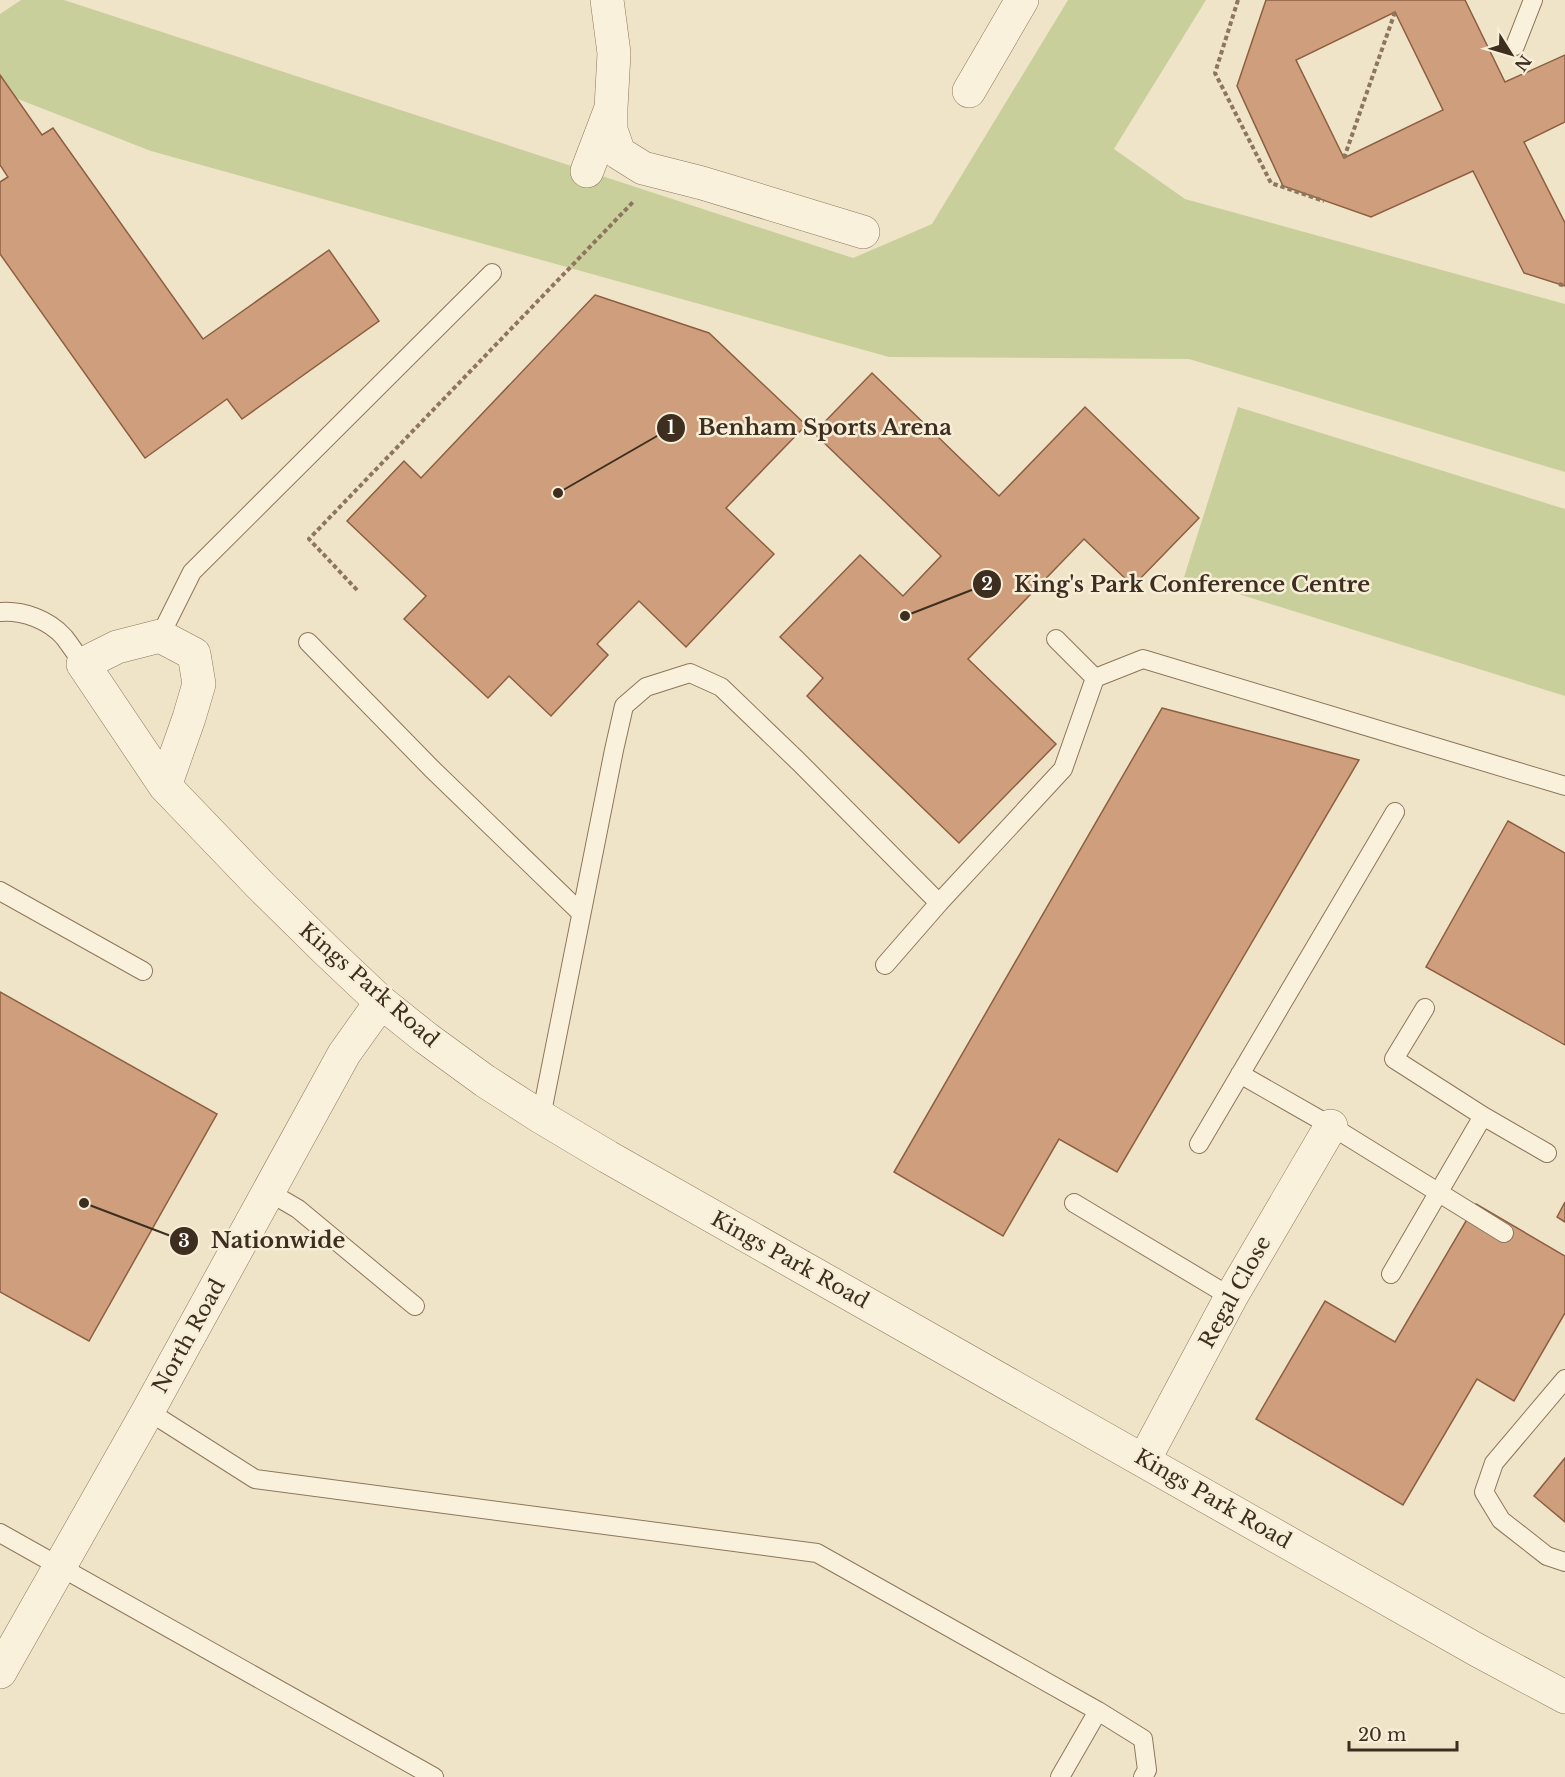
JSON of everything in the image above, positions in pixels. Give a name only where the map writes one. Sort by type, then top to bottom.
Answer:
[{"type":"street","points":[[607,0],[614,53],[611,130],[619,153],[643,168],[702,183],[863,232]]},
{"type":"street","points":[[969,91],[1022,0]]},
{"type":"street","points":[[587,171],[611,108]]},
{"type":"street","points":[[83,664],[117,647],[160,636],[194,654],[199,684],[165,786]]},
{"type":"street","name":"Kings Park Road","points":[[83,664],[165,786],[261,886],[381,1002],[485,1081],[541,1118],[706,1213],[1477,1650],[1565,1697]]},
{"type":"street","name":"North Road","points":[[0,1672],[148,1411],[344,1054],[381,1002]]},
{"type":"street","name":"Regal Close","points":[[1144,1460],[1231,1297],[1331,1126]]},
{"type":"street","name":"Kings Park Road","points":[[1477,1650],[1565,1674]]},
{"type":"lane","points":[[1515,46],[1533,0]]},
{"type":"lane","points":[[160,636],[192,572],[492,273]]},
{"type":"lane","points":[[0,612],[22,613],[42,620],[63,636],[83,664]]},
{"type":"lane","points":[[1056,639],[1095,678]]},
{"type":"lane","points":[[308,642],[441,777],[581,913]]},
{"type":"lane","points":[[885,965],[1063,769],[1095,678],[1143,659],[1565,786]]},
{"type":"lane","points":[[541,1118],[624,706],[646,687],[690,673],[721,687],[939,903]]},
{"type":"lane","points":[[1199,1144],[1395,812]]},
{"type":"lane","points":[[0,891],[143,971]]},
{"type":"lane","points":[[1425,1008],[1394,1059],[1547,1153]]},
{"type":"lane","points":[[1240,1074],[1331,1126],[1504,1233]]},
{"type":"lane","points":[[1391,1274],[1484,1116]]},
{"type":"lane","points":[[269,1192],[298,1209],[415,1306]]},
{"type":"lane","points":[[1074,1203],[1231,1297]]},
{"type":"lane","points":[[1565,1379],[1494,1463],[1484,1492],[1501,1520],[1547,1556],[1565,1562]]},
{"type":"lane","points":[[148,1411],[255,1479],[818,1553],[1098,1711],[1143,1739],[1147,1770],[1143,1777]]},
{"type":"lane","points":[[0,1533],[434,1777]]},
{"type":"lane","points":[[1060,1777],[1098,1711]]},
{"type":"path","points":[[1238,0],[1215,73],[1271,183],[1324,201]]},
{"type":"path","points":[[1344,158],[1395,12]]},
{"type":"path","points":[[357,590],[309,539],[661,172]]},
{"type":"path","points":[[1559,284],[1565,286]]},
{"type":"green space","points":[[21,0],[64,0],[853,258],[932,224],[1068,0],[1206,0],[1114,149],[1185,199],[1565,304],[1565,472],[1189,359],[889,357],[151,151],[0,92],[0,14]]},
{"type":"green space","points":[[1238,407],[1565,509],[1565,696],[1184,577]]},
{"type":"building","points":[[1266,0],[1465,0],[1505,82],[1565,55],[1565,122],[1524,142],[1565,223],[1565,286],[1524,273],[1473,171],[1371,217],[1283,186],[1237,86]],"holes":[[[1395,12],[1443,110],[1344,158],[1296,60]]]},
{"type":"building","points":[[0,75],[42,135],[53,128],[203,339],[329,250],[379,321],[242,419],[227,399],[145,458],[0,254],[0,182],[8,177],[0,165]]},
{"type":"building","points":[[595,295],[709,333],[806,425],[726,508],[774,554],[686,647],[639,601],[597,644],[608,655],[551,716],[509,676],[488,698],[404,619],[426,596],[347,521],[404,461],[421,478]]},
{"type":"building","points":[[872,373],[999,496],[1085,407],[1199,518],[1133,586],[1084,539],[968,659],[1056,744],[959,843],[807,696],[823,678],[780,637],[860,555],[903,596],[941,556],[814,433]]},
{"type":"building","points":[[1162,708],[1359,760],[1117,1172],[1059,1139],[1003,1236],[894,1172]]},
{"type":"building","points":[[1508,821],[1565,853],[1565,1045],[1426,967]]},
{"type":"building","points":[[0,992],[217,1114],[89,1341],[0,1292]]},
{"type":"building","points":[[1565,1202],[1565,1222],[1557,1217]]},
{"type":"building","points":[[1476,1204],[1565,1256],[1565,1313],[1514,1401],[1477,1379],[1403,1505],[1256,1419],[1325,1301],[1395,1342]]},
{"type":"building","points":[[1565,1458],[1565,1522],[1534,1496]]},
{"type":"place","name":"Benham Sports Arena","points":[[558,493]]},
{"type":"place","name":"King's Park Conference Centre","points":[[905,616]]},
{"type":"place","name":"Nationwide","points":[[84,1203]]}]
